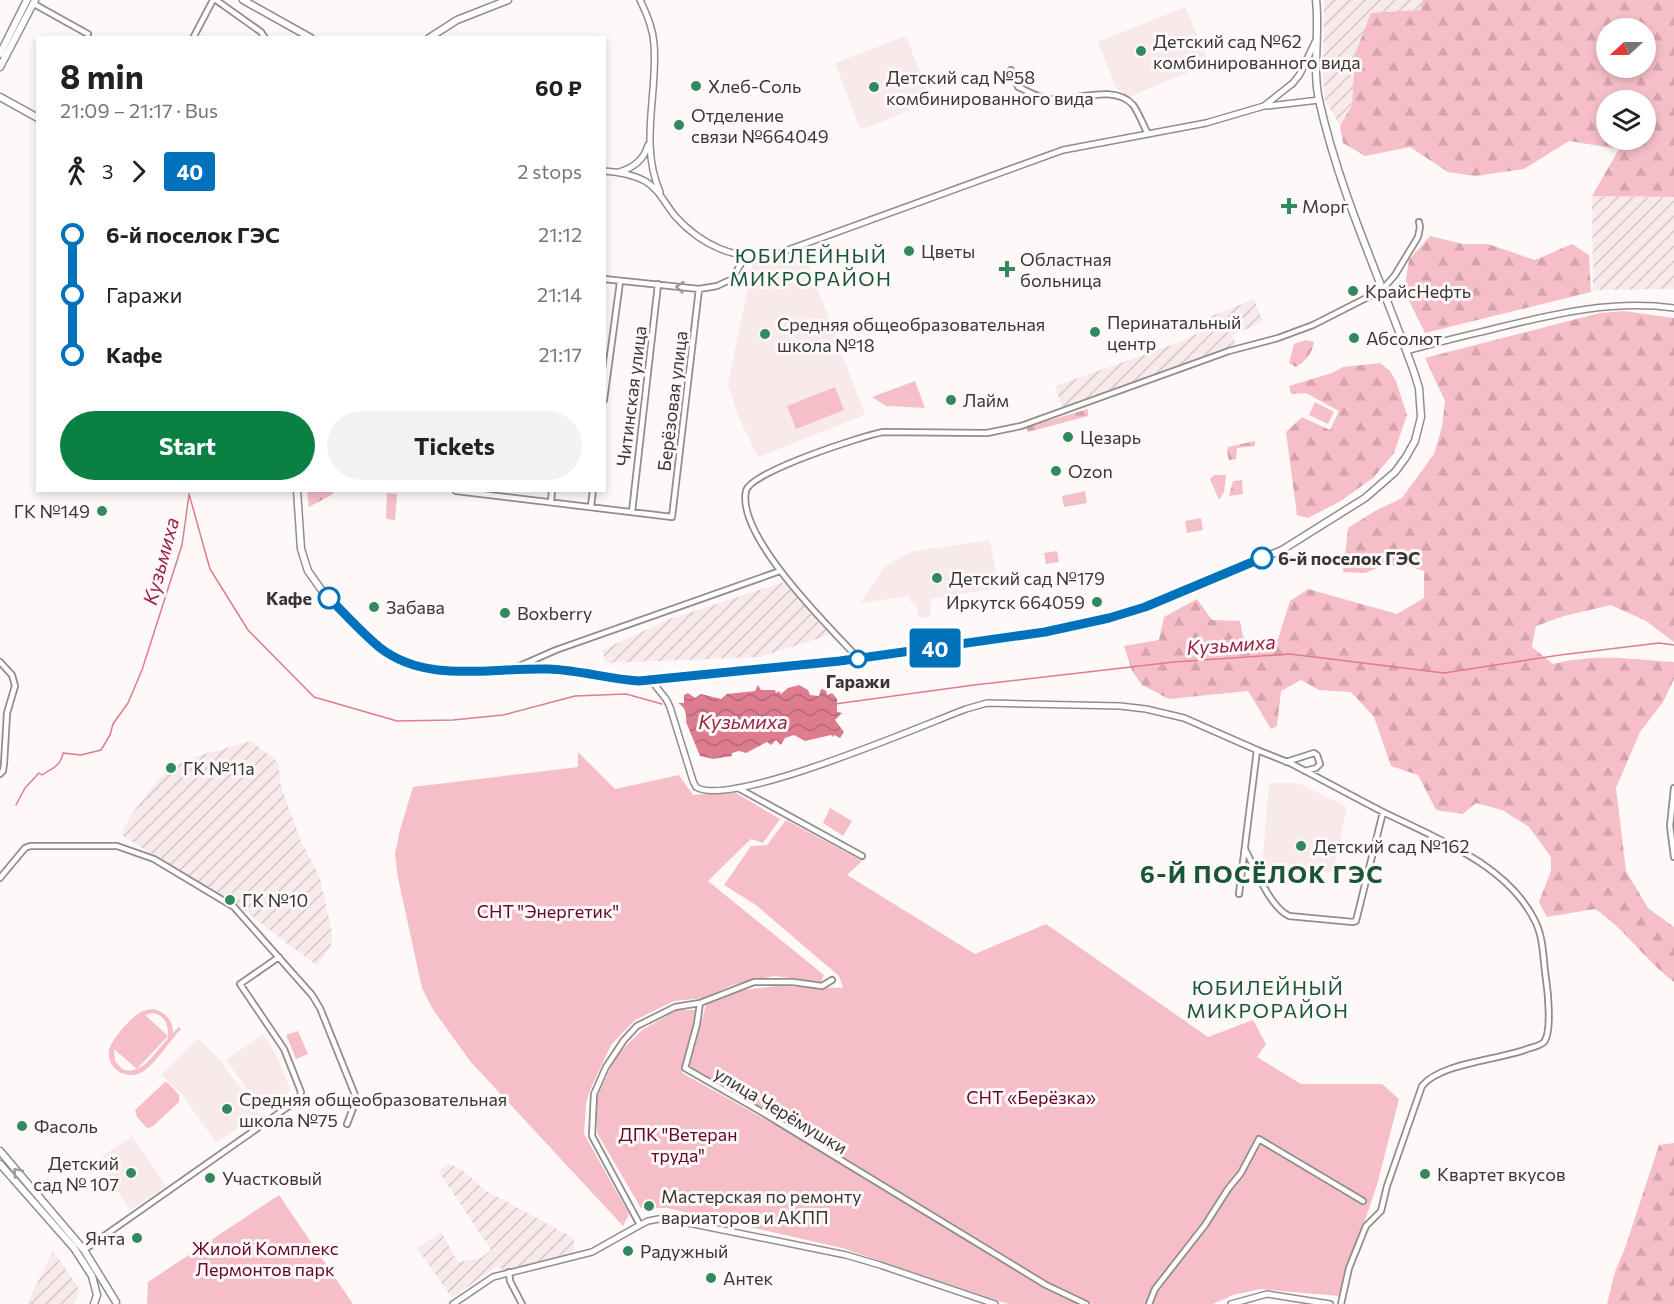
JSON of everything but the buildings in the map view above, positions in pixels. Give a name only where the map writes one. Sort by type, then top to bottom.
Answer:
[{"type":"main road","points":[[243,0],[307,36]]},
{"type":"main road","points":[[432,36],[457,20],[508,0]]},
{"type":"main road","points":[[297,492],[301,549],[308,572],[323,592],[380,648],[422,668],[448,672],[513,669],[565,670],[620,680],[650,679],[859,659],[1045,632],[1109,618],[1145,607],[1282,550],[1365,498],[1395,472],[1415,441],[1421,417],[1419,388],[1407,351],[1360,234],[1319,100],[1316,73],[1316,0]]},
{"type":"main road","points":[[0,54],[31,1]]},
{"type":"main road","points":[[0,67],[31,1]]},
{"type":"main road","points":[[0,97],[36,117]]},
{"type":"main road","points":[[0,104],[15,106]]},
{"type":"main road","points":[[0,1150],[84,1250],[116,1303]]},
{"type":"main road","points":[[0,1164],[74,1248],[92,1275],[97,1295],[95,1304]]},
{"type":"main road","points":[[95,1304],[107,1295],[116,1303]]},
{"type":"street","points":[[194,36],[215,0],[264,36]]},
{"type":"street","points":[[640,0],[650,20],[654,45],[649,141],[652,170],[662,197]]},
{"type":"street","points":[[31,1],[88,34]]},
{"type":"street","points":[[1264,106],[1293,83],[1300,74],[1317,39]]},
{"type":"street","points":[[1011,70],[1018,87],[1038,97],[1053,99],[1098,94],[1121,98],[1135,107],[1148,134]]},
{"type":"street","points":[[606,171],[619,172],[645,181],[696,235],[714,246],[745,257],[774,255],[1063,150],[1223,119],[1264,106],[1319,100]]},
{"type":"street","points":[[619,172],[628,170],[641,159],[649,141]]},
{"type":"street","points":[[859,659],[780,571],[756,533],[746,502],[746,491],[749,485],[777,469],[843,443],[883,432],[987,433],[1021,426],[1229,351],[1305,328],[1382,290],[1395,275],[1418,237],[1419,222]]},
{"type":"street","points":[[606,279],[699,289],[717,286],[732,279],[745,257]]},
{"type":"street","points":[[606,385],[620,282]]},
{"type":"street","name":"Читинская улица","points":[[632,512],[658,284]]},
{"type":"street","name":"Берёзовая улица","points":[[632,512],[672,517],[699,289]]},
{"type":"street","points":[[1407,351],[1574,310],[1633,305],[1674,308]]},
{"type":"street","points":[[456,492],[632,512]]},
{"type":"street","points":[[507,497],[508,492]]},
{"type":"street","points":[[550,502],[552,492]]},
{"type":"street","points":[[591,506],[593,492]]},
{"type":"street","points":[[513,669],[556,650],[780,571]]},
{"type":"street","points":[[0,662],[12,675],[15,686],[7,713],[4,764],[0,774]]},
{"type":"street","points":[[650,679],[670,707],[688,769],[696,787],[707,790],[737,787],[789,776],[987,703],[1120,706],[1146,709],[1184,718],[1286,762],[1478,860],[1503,879],[1523,903],[1539,931],[1547,986],[1548,1030],[1546,1040],[1540,1045],[1441,1072],[1427,1079],[1422,1086],[1387,1186],[1381,1211],[1366,1226],[1349,1268],[1341,1304]]},
{"type":"street","points":[[1239,894],[1257,750]]},
{"type":"street","points":[[1286,762],[1314,753],[1320,764],[1317,768],[1305,771]]},
{"type":"street","points":[[737,787],[862,856]]},
{"type":"street","points":[[1674,788],[1670,826],[1674,858]]},
{"type":"street","points":[[1245,849],[1281,912],[1289,916],[1353,922],[1356,921],[1383,812]]},
{"type":"street","points":[[0,878],[25,848],[30,846],[117,846],[154,859],[234,907],[312,995],[322,1012],[355,1095],[355,1103],[347,1124]]},
{"type":"street","points":[[84,1250],[299,1100],[301,1092],[284,1049],[240,984],[279,957]]},
{"type":"street","points":[[640,1225],[591,1136],[594,1094],[606,1066],[624,1040],[637,1026],[675,1006],[700,1003],[754,982],[793,982],[822,986],[832,980]]},
{"type":"street","name":"улица Черёмушки","points":[[700,1003],[685,1068],[1046,1284],[1086,1304]]},
{"type":"street","points":[[1149,1304],[1155,1289],[1205,1225],[1241,1173],[1259,1139],[1363,1201]]},
{"type":"street","points":[[453,1304],[493,1277],[592,1252],[648,1221],[664,1218],[816,1248],[880,1264],[994,1304]]},
{"type":"street","points":[[509,1272],[510,1281],[522,1304]]},
{"type":"street","points":[[1231,1304],[1267,1294],[1330,1304]]},
{"type":"shaded area","points":[[1324,0],[1423,0],[1420,10],[1355,55],[1352,105],[1340,126],[1325,100]]},
{"type":"shaded area","points":[[1185,7],[1212,68],[1203,71],[1196,69],[1129,97],[1116,88],[1098,42]]},
{"type":"shaded area","points":[[906,36],[929,95],[909,110],[860,129],[835,63]]},
{"type":"shaded area","points":[[1592,196],[1674,197],[1674,289],[1593,290]]},
{"type":"shaded area","points":[[803,249],[865,415],[758,457],[738,416],[728,384],[753,263],[775,260]]},
{"type":"shaded area","points":[[1254,299],[1263,322],[1232,335],[1236,345],[1062,407],[1055,386],[1177,343],[1200,332],[1196,322]]},
{"type":"shaded area","name":"Детский сад №179","points":[[990,540],[999,588],[931,599],[930,617],[919,618],[915,602],[911,603],[909,596],[860,603],[884,568],[904,555],[915,551]]},
{"type":"shaded area","points":[[784,582],[830,635],[760,657],[606,663],[602,650],[670,619]]},
{"type":"shaded area","points":[[251,741],[278,762],[281,786],[300,839],[320,878],[332,932],[331,946],[317,966],[236,904],[121,835],[129,818],[158,780],[184,760]]},
{"type":"shaded area","name":"Детский сад №162","points":[[1269,783],[1298,783],[1347,807],[1333,873],[1262,866]]},
{"type":"shaded area","points":[[263,1034],[276,1054],[290,1089],[286,1097],[263,1111],[226,1060]]},
{"type":"shaded area","points":[[198,1038],[219,1059],[259,1114],[216,1143],[181,1093],[161,1075]]},
{"type":"shaded area","name":"Детский сад № 107","points":[[132,1136],[166,1186],[130,1210],[97,1160]]},
{"type":"shaded area","points":[[448,1163],[462,1170],[486,1191],[574,1238],[574,1252],[504,1270],[497,1266],[452,1298],[417,1248],[441,1232],[458,1262],[481,1258],[491,1250],[439,1172]]},
{"type":"shaded area","points":[[53,1251],[80,1290],[74,1304],[27,1304]]},
{"type":"green space","points":[[1423,0],[1674,0],[1674,197],[1592,196],[1618,150],[1656,150],[1656,90],[1596,90],[1596,145],[1569,141],[1524,169],[1475,176],[1448,172],[1410,147],[1365,156],[1343,143],[1340,126],[1352,105],[1355,54],[1371,13],[1420,10]]},
{"type":"green space","points":[[1430,236],[1463,244],[1488,244],[1535,260],[1572,244],[1589,255],[1591,292],[1425,333],[1404,291],[1409,260]]},
{"type":"green space","points":[[1624,311],[1674,318],[1674,642],[1646,621],[1611,605],[1564,616],[1536,626],[1532,647],[1553,664],[1598,658],[1674,662],[1674,679],[1663,702],[1640,732],[1616,788],[1626,871],[1648,908],[1674,927],[1674,982],[1595,909],[1547,917],[1539,902],[1551,871],[1551,857],[1529,827],[1502,810],[1476,803],[1463,814],[1436,810],[1418,775],[1391,766],[1374,717],[1351,692],[1319,690],[1301,680],[1281,691],[1277,726],[1271,729],[1248,691],[1169,699],[1142,685],[1132,671],[1124,646],[1159,640],[1164,617],[1197,599],[1212,620],[1240,621],[1243,637],[1260,646],[1278,639],[1290,601],[1308,589],[1397,614],[1424,598],[1424,571],[1404,565],[1380,567],[1365,573],[1343,572],[1348,528],[1402,498],[1434,454],[1442,427],[1445,401],[1425,358],[1600,313]]},
{"type":"green space","points":[[1306,340],[1314,342],[1312,350],[1306,360],[1296,367],[1289,363],[1294,344]]},
{"type":"green space","points":[[1380,363],[1390,371],[1396,381],[1407,415],[1394,453],[1373,478],[1339,502],[1308,518],[1297,515],[1286,432],[1302,417],[1330,430],[1339,411],[1306,393],[1291,394],[1289,386],[1332,373],[1343,367]]},
{"type":"green space","points":[[915,381],[925,408],[886,406],[872,397]]},
{"type":"green space","points":[[835,387],[844,410],[796,429],[787,406]]},
{"type":"green space","points":[[1315,402],[1334,412],[1328,424],[1309,415]]},
{"type":"green space","points":[[1088,409],[1088,416],[1028,432],[1026,427]]},
{"type":"green space","points":[[1255,441],[1255,446],[1237,448],[1236,459],[1229,460],[1228,447]]},
{"type":"green space","points":[[1214,475],[1226,475],[1224,492],[1219,500],[1210,479]]},
{"type":"green space","points":[[1242,480],[1243,494],[1229,496],[1233,481]]},
{"type":"green space","points":[[1085,491],[1087,503],[1064,507],[1062,496]]},
{"type":"green space","points":[[307,492],[333,492],[333,494],[309,507]]},
{"type":"green space","points":[[387,493],[397,494],[395,520],[386,519]]},
{"type":"green space","points":[[1201,518],[1203,530],[1187,533],[1185,521]]},
{"type":"green space","points":[[1057,551],[1059,562],[1046,564],[1044,553]]},
{"type":"green space","name":"СНТ \"Энергетик\"","points":[[578,752],[615,789],[679,775],[693,795],[734,792],[780,819],[763,843],[751,839],[708,881],[824,975],[821,982],[774,976],[732,985],[704,998],[674,1001],[635,1020],[611,1045],[590,1090],[586,1104],[584,1134],[629,1214],[623,1226],[470,1061],[432,1008],[422,988],[395,854],[413,787],[578,767]]},
{"type":"green space","points":[[830,808],[852,821],[843,836],[823,823]]},
{"type":"green space","name":"СНТ «Берёзка»","points":[[786,820],[862,861],[847,875],[975,954],[1046,924],[1208,1037],[1253,1020],[1266,1044],[1257,1057],[1301,1084],[1382,1084],[1399,1099],[1377,1185],[1339,1296],[1260,1289],[1233,1295],[1213,1304],[1093,1304],[1061,1290],[801,1132],[689,1068],[706,1005],[744,990],[777,986],[843,988],[839,976],[756,905],[724,885],[751,846],[767,845]]},
{"type":"green space","points":[[146,1010],[162,1012],[172,1025],[173,1033],[179,1027],[181,1029],[144,1071],[132,1075],[120,1072],[111,1063],[110,1047],[132,1018]],"holes":[[[152,1013],[163,1018],[167,1025],[168,1036],[145,1015]],[[168,1036],[148,1061],[137,1069]],[[114,1049],[137,1069],[122,1069],[115,1061]]]},
{"type":"green space","name":"ДПК \"Ветеран труда\"","points":[[677,1010],[697,1010],[682,1073],[802,1140],[1056,1294],[1080,1304],[1008,1304],[842,1248],[667,1208],[641,1208],[597,1133],[598,1095],[616,1056],[642,1030]]},
{"type":"green space","points":[[298,1031],[308,1054],[296,1059],[286,1035]]},
{"type":"green space","points":[[165,1082],[179,1095],[179,1102],[152,1127],[147,1128],[137,1117],[135,1110]]},
{"type":"green space","points":[[1674,1143],[1674,1304],[1607,1304],[1615,1272],[1659,1145]]},
{"type":"green space","name":"Жилой Комплекс Лермонтов парк","points":[[279,1195],[353,1304],[147,1304],[148,1282]]},
{"type":"water","name":"Кузьмиха","points":[[758,685],[761,690],[775,690],[776,693],[779,691],[781,694],[788,688],[799,685],[808,690],[810,695],[819,696],[821,689],[826,690],[827,695],[832,693],[837,699],[837,712],[842,713],[835,720],[844,732],[840,738],[831,735],[805,741],[794,735],[785,738],[781,745],[776,740],[771,745],[767,742],[746,753],[739,751],[732,753],[732,756],[713,759],[700,756],[686,722],[685,711],[678,703],[684,703],[684,695],[688,693],[695,698],[701,694],[721,699],[727,694],[755,691]]},
{"type":"waterway","name":"Кузьмиха","points":[[189,494],[210,569],[248,630],[314,697],[397,721],[453,720],[503,715],[575,696],[626,694],[662,704]]},
{"type":"waterway","name":"Кузьмиха","points":[[16,805],[25,788],[39,773],[42,775],[55,767],[63,753],[81,755],[101,750],[110,735],[113,724],[128,703],[142,670],[182,545],[189,495]]},
{"type":"waterway","name":"Кузьмиха","points":[[835,704],[1174,662],[1290,654],[1444,673],[1560,655],[1659,643],[1674,645]]},
{"type":"bus line","name":"40","points":[[329,598],[380,648],[422,668],[448,672],[513,669],[565,670],[620,680],[639,681],[840,661],[1045,632],[1109,618],[1145,607],[1262,558]]},
{"type":"place","name":"Детский сад №62 комбинированного вида","points":[[1141,51]]},
{"type":"place","name":"Хлеб-Соль","points":[[696,86]]},
{"type":"place","name":"Детский сад №58 комбинированного вида","points":[[874,87]]},
{"type":"place","name":"Отделение связи №664049","points":[[679,125]]},
{"type":"place","name":"Морг","points":[[1289,206]]},
{"type":"place","name":"Цветы","points":[[909,251]]},
{"type":"place","name":"Областная больница","points":[[1007,269]]},
{"type":"place","name":"КрайсНефть","points":[[1353,291]]},
{"type":"place","name":"Перинатальный центр","points":[[1095,332]]},
{"type":"place","name":"Средняя общеобразовательная школа №18","points":[[765,334]]},
{"type":"place","name":"Абсолют","points":[[1354,338]]},
{"type":"place","name":"Лайм","points":[[951,400]]},
{"type":"place","name":"Цезарь","points":[[1068,437]]},
{"type":"place","name":"Ozon","points":[[1056,471]]},
{"type":"place","name":"ГК №149","points":[[102,511]]},
{"type":"place","name":"6-й поселок ГЭС","points":[[1262,558]]},
{"type":"place","name":"Детский сад №179","points":[[937,578]]},
{"type":"place","name":"Кафе","points":[[329,598]]},
{"type":"place","name":"Иркутск 664059","points":[[1097,602]]},
{"type":"place","name":"Забава","points":[[374,607]]},
{"type":"place","name":"Boxberry","points":[[505,613]]},
{"type":"place","name":"Гаражи","points":[[858,659]]},
{"type":"place","name":"ГК №11а","points":[[171,768]]},
{"type":"place","name":"Детский сад №162","points":[[1301,846]]},
{"type":"place","name":"ГК №10","points":[[230,900]]},
{"type":"place","name":"Средняя общеобразовательная школа №75","points":[[227,1109]]},
{"type":"place","name":"Фасоль","points":[[22,1126]]},
{"type":"place","name":"Детский сад № 107","points":[[131,1173]]},
{"type":"place","name":"Квартет вкусов","points":[[1425,1174]]},
{"type":"place","name":"Участковый","points":[[210,1178]]},
{"type":"place","name":"Мастерская по ремонту вариаторов и АКПП","points":[[649,1206]]},
{"type":"place","name":"Янта","points":[[137,1238]]},
{"type":"place","name":"Радужный","points":[[628,1251]]},
{"type":"place","name":"Антек","points":[[711,1278]]},
{"type":"district","name":"ЮБИЛЕЙНЫЙ МИКРОРАЙОН","points":[[811,266]]},
{"type":"district","name":"6-Й ПОСЁЛОК ГЭС","points":[[1262,873]]},
{"type":"district","name":"ЮБИЛЕЙНЫЙ МИКРОРАЙОН","points":[[1268,998]]}]
